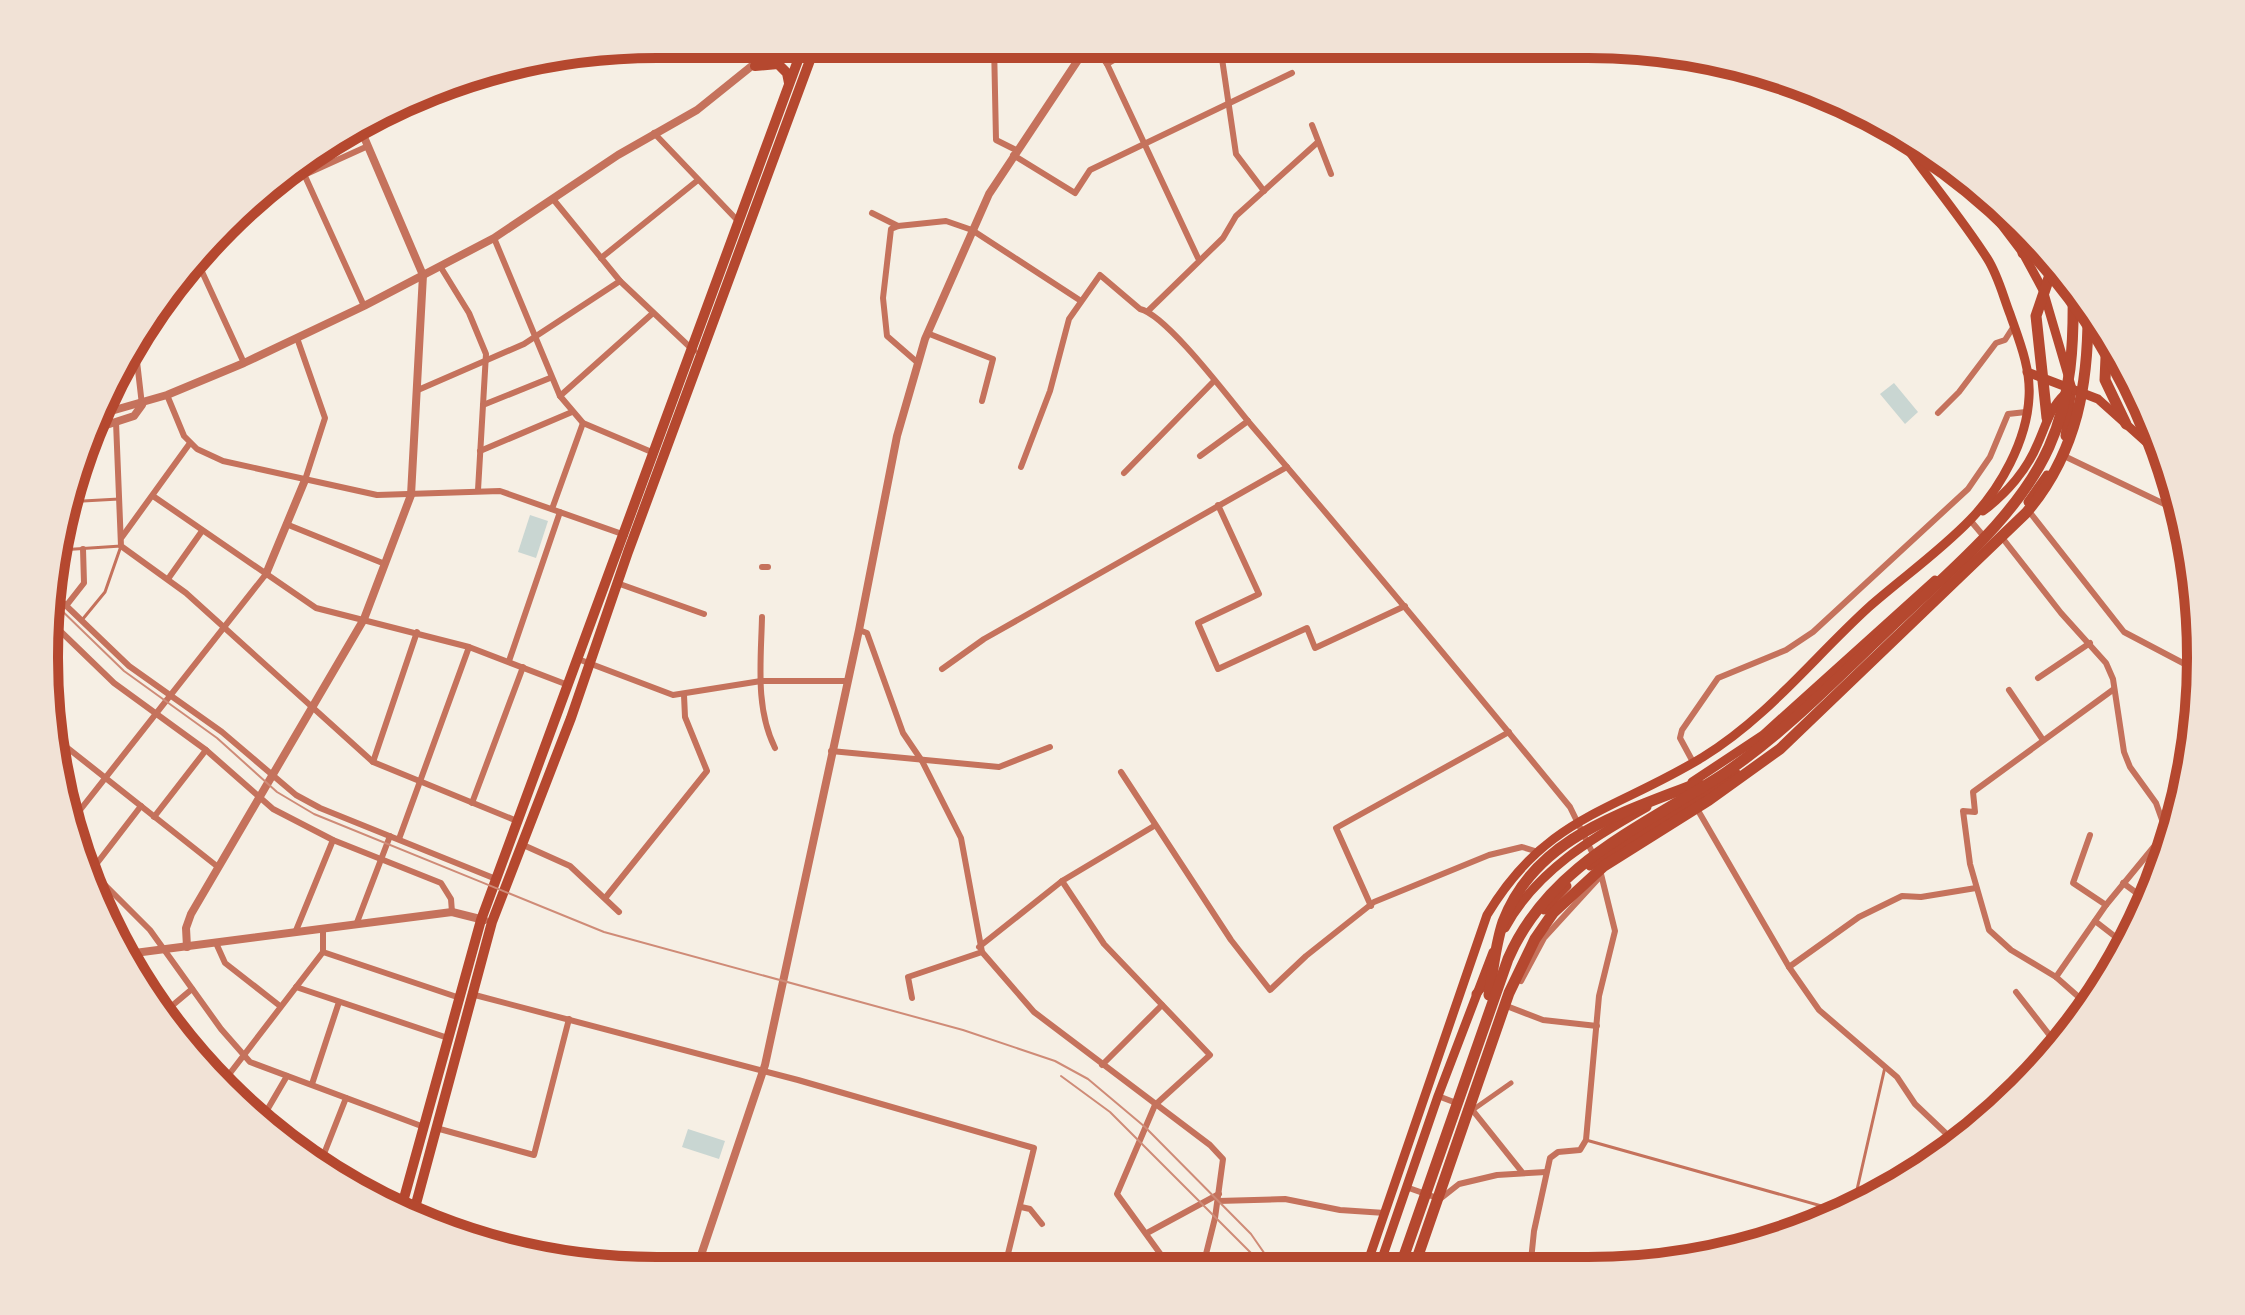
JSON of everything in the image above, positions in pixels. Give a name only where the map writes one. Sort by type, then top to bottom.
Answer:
[{"type":"highway","points":[[404,1200],[430,1128],[496,879],[568,685],[584,661],[617,583],[739,222],[799,58]]},
{"type":"highway","points":[[487,921],[521,844],[654,453],[697,353],[811,58]]},
{"type":"highway","points":[[755,66],[778,64],[787,73],[789,85]]},
{"type":"highway","points":[[2021,249],[2026,249]]},
{"type":"highway","points":[[2047,418],[2036,316],[2049,276]]},
{"type":"highway","points":[[1403,1257],[1485,1020],[1515,943],[1530,916],[1553,889],[1596,853],[1725,772],[1794,719],[1965,556],[2031,479],[2048,449],[2068,390],[2072,305]]},
{"type":"highway","points":[[1418,1257],[1509,993],[1544,926],[1571,895],[1604,866],[1709,800],[1780,749],[2026,513],[2057,471],[2073,434],[2087,360],[2088,327]]},
{"type":"highway","points":[[2072,389],[2088,367],[2094,336]]},
{"type":"highway","points":[[2106,356],[2105,380],[2126,424]]},
{"type":"highway","points":[[1485,1020],[1504,919],[1520,891],[1541,865],[1602,819],[1725,772]]},
{"type":"highway","points":[[415,1205],[449,1039],[466,996]]},
{"type":"main road","points":[[1911,153],[1989,261],[2014,326],[2027,372],[2030,397],[2004,473],[1970,520]]},
{"type":"main road","points":[[1476,994],[1550,903],[1596,861],[1750,765],[1794,729],[2025,506],[2058,453],[2071,414],[2072,389],[2043,290],[2021,249],[2005,228]]},
{"type":"main road","points":[[2027,372],[2098,399],[2146,442]]},
{"type":"main road","points":[[1370,1257],[1487,915],[1510,878],[1535,851],[1578,821],[1676,772],[1760,717],[1868,609],[2013,483],[2031,458],[2047,418],[2072,389]]},
{"type":"main road","points":[[1382,1257],[1476,994],[1494,949],[1523,900],[1547,874],[1588,842],[1684,787],[1763,735],[1921,591],[1994,538]]},
{"type":"street","points":[[111,411],[142,405],[244,363],[364,306],[494,238],[654,133],[697,110],[764,58]]},
{"type":"street","points":[[994,58],[996,140],[1075,193],[1090,170],[1144,141],[1292,73]]},
{"type":"street","points":[[700,1257],[764,1071],[859,630],[897,436],[927,333],[972,230],[1014,153],[1081,58]]},
{"type":"street","points":[[1102,58],[1198,258]]},
{"type":"street","points":[[1107,64],[1118,58]]},
{"type":"street","points":[[1221,58],[1236,154],[1264,191]]},
{"type":"street","points":[[1312,125],[1331,174]]},
{"type":"street","points":[[654,133],[739,222]]},
{"type":"street","points":[[187,947],[188,922],[364,619],[411,495],[423,275],[363,135]]},
{"type":"street","points":[[1148,311],[1198,258],[1223,238],[1236,216],[1318,142]]},
{"type":"street","points":[[364,306],[304,175],[368,146]]},
{"type":"street","points":[[601,258],[698,180]]},
{"type":"street","points":[[553,199],[620,281],[697,353]]},
{"type":"street","points":[[872,213],[898,226]]},
{"type":"street","points":[[918,363],[887,336],[884,269],[891,229],[898,226],[946,221],[972,230],[1081,301]]},
{"type":"street","points":[[494,238],[560,396],[583,423],[654,453]]},
{"type":"street","points":[[440,266],[469,313],[485,360],[478,490]]},
{"type":"street","points":[[201,269],[244,363]]},
{"type":"street","points":[[1021,467],[1050,391],[1069,319],[1100,275],[1140,309],[1148,311],[1214,381],[1405,606],[1578,821],[1602,874],[1615,931],[1599,996],[1586,1140],[1580,1150],[1554,1154],[1546,1172],[1532,1257]]},
{"type":"street","points":[[418,390],[534,338],[620,281]]},
{"type":"street","points":[[560,396],[653,313]]},
{"type":"street","points":[[1938,413],[1959,392],[1996,343],[2005,340],[2014,326]]},
{"type":"street","points":[[927,333],[993,359],[982,401]]},
{"type":"street","points":[[78,813],[266,574],[305,480],[325,418],[297,338]]},
{"type":"street","points":[[105,425],[134,416],[142,405],[137,360]]},
{"type":"street","points":[[483,405],[550,378]]},
{"type":"street","points":[[1124,473],[1214,381]]},
{"type":"street","points":[[167,395],[190,443],[208,456],[377,495],[500,491],[625,535]]},
{"type":"street","points":[[480,451],[572,412]]},
{"type":"street","points":[[1693,762],[1680,738],[1682,730],[1718,678],[1786,650],[1813,632],[1968,489],[1990,457],[2008,414],[2026,412]]},
{"type":"street","points":[[1200,456],[1248,421]]},
{"type":"street","points":[[116,422],[121,546],[168,579],[225,627],[373,762],[517,821]]},
{"type":"street","points":[[552,509],[583,423]]},
{"type":"street","points":[[122,537],[190,443]]},
{"type":"street","points":[[2058,453],[2168,506]]},
{"type":"street","points":[[942,669],[984,639],[1287,467]]},
{"type":"street","points":[[153,496],[316,608],[469,647],[568,685]]},
{"type":"street","points":[[1218,505],[1259,594],[1198,623],[1218,669],[1307,628],[1315,648],[1405,606]]},
{"type":"street","points":[[2025,506],[2124,632],[2187,665]]},
{"type":"street","points":[[509,661],[560,512]]},
{"type":"street","points":[[1970,520],[1982,537],[1994,538],[2106,663],[2114,689],[2124,752],[2130,767],[2156,803],[2163,824]]},
{"type":"street","points":[[286,524],[385,564]]},
{"type":"street","points":[[168,579],[202,531]]},
{"type":"street","points":[[66,606],[84,583],[83,549]]},
{"type":"street","points":[[617,583],[704,614]]},
{"type":"street","points":[[61,601],[129,666],[222,732],[272,775],[320,808],[496,879]]},
{"type":"street","points":[[762,617],[761,681],[765,728],[775,748]]},
{"type":"street","points":[[59,630],[114,683],[206,750],[273,809],[333,840],[441,883],[451,899],[452,912]]},
{"type":"street","points":[[859,630],[867,633],[903,733],[922,761],[961,838],[981,950],[1034,1012],[1223,1159],[1205,1257]]},
{"type":"street","points":[[373,762],[417,632]]},
{"type":"street","points":[[2038,678],[2090,643]]},
{"type":"street","points":[[399,839],[422,783],[469,647]]},
{"type":"street","points":[[584,661],[673,695],[761,681],[847,681]]},
{"type":"street","points":[[472,803],[523,667]]},
{"type":"street","points":[[2080,999],[2056,977],[2011,950],[1989,930],[1976,888],[1963,811],[1975,812],[1973,792],[2114,689]]},
{"type":"street","points":[[2009,690],[2043,740]]},
{"type":"street","points":[[606,897],[707,771],[685,717],[684,695]]},
{"type":"street","points":[[1371,906],[1336,828],[1509,732]]},
{"type":"street","points":[[65,746],[218,867]]},
{"type":"street","points":[[831,751],[999,767],[1050,747]]},
{"type":"street","points":[[154,817],[206,750]]},
{"type":"street","points":[[1121,772],[1231,940],[1270,990],[1306,956],[1371,906],[1489,855],[1522,847],[1535,851]]},
{"type":"street","points":[[1676,772],[1789,967],[1819,1010],[1897,1077],[1915,1104],[1948,1136]]},
{"type":"street","points":[[96,865],[141,806]]},
{"type":"street","points":[[912,998],[908,977],[981,950],[1062,881],[1154,826]]},
{"type":"street","points":[[2090,835],[2073,883],[2106,905]]},
{"type":"street","points":[[356,925],[390,836]]},
{"type":"street","points":[[295,933],[333,840]]},
{"type":"street","points":[[2056,977],[2106,905],[2158,842]]},
{"type":"street","points":[[521,844],[570,866],[619,912]]},
{"type":"street","points":[[1419,1257],[1507,1007],[1544,938],[1602,874]]},
{"type":"street","points":[[1062,881],[1104,944],[1210,1055],[1155,1105],[1117,1194],[1163,1257]]},
{"type":"street","points":[[102,883],[167,949],[192,989],[242,1055],[287,1076],[430,1128],[534,1155],[569,1019]]},
{"type":"street","points":[[2123,883],[2138,894]]},
{"type":"street","points":[[1789,967],[1859,917],[1902,896],[1921,897],[1976,888]]},
{"type":"street","points":[[136,953],[452,912],[487,921]]},
{"type":"street","points":[[2095,921],[2117,938]]},
{"type":"street","points":[[228,1075],[323,952],[323,929]]},
{"type":"street","points":[[216,943],[225,963],[280,1006]]},
{"type":"street","points":[[323,952],[466,996],[569,1019],[764,1071],[1034,1148],[1008,1257]]},
{"type":"street","points":[[296,987],[449,1039]]},
{"type":"street","points":[[171,1007],[192,989]]},
{"type":"street","points":[[2016,992],[2051,1037]]},
{"type":"street","points":[[1476,994],[1543,1020],[1597,1026]]},
{"type":"street","points":[[312,1084],[339,1002]]},
{"type":"street","points":[[1102,1065],[1162,1005]]},
{"type":"street","points":[[266,1111],[287,1076]]},
{"type":"street","points":[[1473,1108],[1511,1083]]},
{"type":"street","points":[[1438,1096],[1473,1108],[1522,1172]]},
{"type":"street","points":[[323,1155],[346,1098]]},
{"type":"street","points":[[1440,1199],[1459,1184],[1522,1172],[1546,1172]]},
{"type":"street","points":[[1406,1187],[1440,1199]]},
{"type":"street","points":[[1147,1233],[1218,1197],[1285,1199],[1340,1210],[1385,1213]]},
{"type":"street","points":[[1021,1207],[1030,1209],[1042,1224]]},
{"type":"lane","points":[[78,501],[119,499]]},
{"type":"lane","points":[[68,550],[121,546],[105,592],[82,620]]},
{"type":"lane","points":[[1856,1193],[1885,1067]]},
{"type":"lane","points":[[1586,1140],[1826,1207]]},
{"type":"shaded area","points":[[1894,383],[1918,412],[1905,424],[1880,394]]},
{"type":"shaded area","points":[[530,515],[548,521],[536,558],[518,552]]},
{"type":"shaded area","points":[[688,1129],[725,1141],[719,1159],[682,1147]]},
{"type":"tram line","points":[[60,609],[124,671],[217,738],[277,792],[314,814],[604,932],[963,1030],[1055,1061],[1088,1079],[1145,1127],[1251,1234],[1267,1257]]},
{"type":"tram line","points":[[1061,1076],[1110,1112],[1255,1257]]}]
